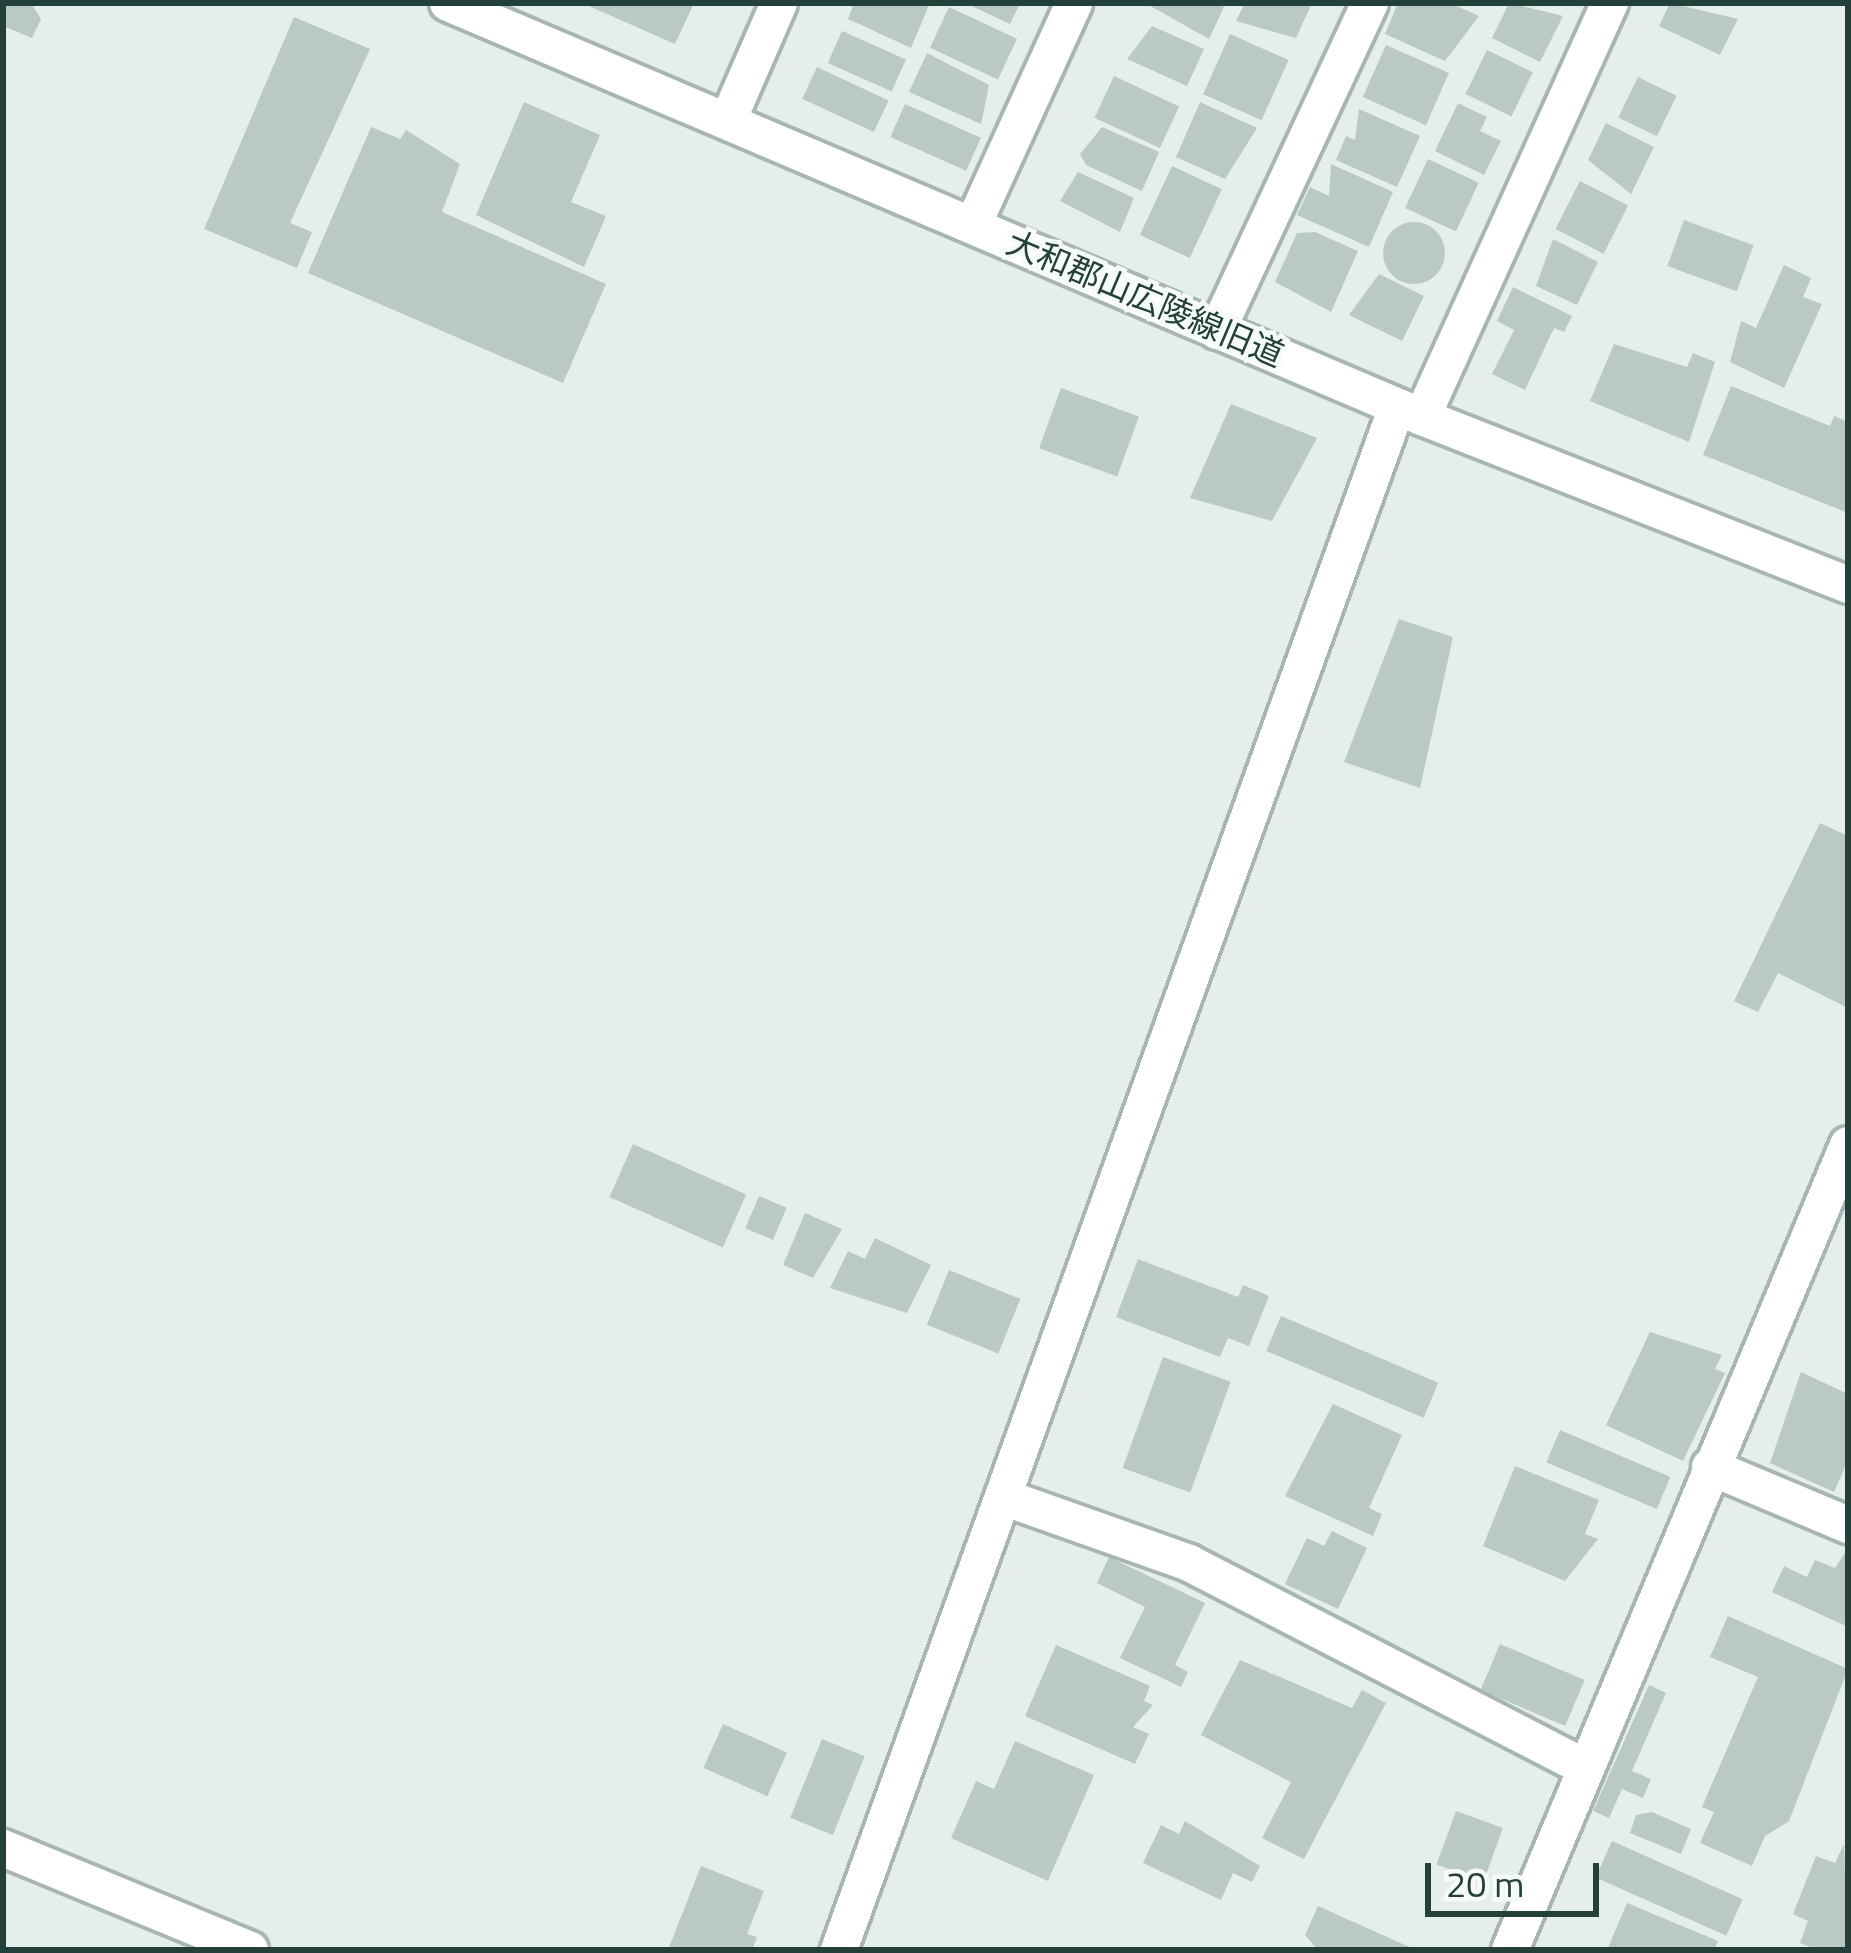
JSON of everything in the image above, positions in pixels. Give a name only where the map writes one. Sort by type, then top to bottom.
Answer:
[{"type":"street","name":"大和郡山広陵線旧道","points":[[448,3],[729,118],[1409,412],[1848,585]]},
{"type":"street","points":[[729,118],[779,3]]},
{"type":"street","points":[[973,225],[1074,3]]},
{"type":"street","points":[[1217,331],[1370,3]]},
{"type":"street","points":[[839,1950],[1003,1497],[1409,412],[1610,3]]},
{"type":"street","points":[[1510,1950],[1582,1766],[1848,1145]]},
{"type":"street","points":[[1710,1467],[1848,1526]]},
{"type":"street","points":[[1003,1497],[1190,1564],[1582,1766]]},
{"type":"street","points":[[3,1848],[250,1950]]},
{"type":"building","points":[[3,3],[31,3],[41,19],[32,38],[3,26]]},
{"type":"building","points":[[582,3],[694,3],[675,44]]},
{"type":"building","points":[[854,3],[930,3],[911,48],[848,19]]},
{"type":"building","points":[[965,3],[1020,3],[1010,24]]},
{"type":"building","points":[[1145,3],[1216,3],[1224,7],[1209,39]]},
{"type":"building","points":[[1245,3],[1312,3],[1296,38],[1236,21]]},
{"type":"building","points":[[1398,3],[1450,3],[1479,16],[1445,61],[1385,34]]},
{"type":"building","points":[[1509,3],[1563,16],[1540,62],[1492,38]]},
{"type":"building","points":[[1670,3],[1738,19],[1720,55],[1659,26]]},
{"type":"building","points":[[949,7],[1017,39],[998,79],[930,48]]},
{"type":"building","points":[[294,17],[370,49],[290,223],[312,232],[297,268],[204,229]]},
{"type":"building","points":[[1152,26],[1204,49],[1187,86],[1127,59]]},
{"type":"building","points":[[842,31],[906,59],[892,91],[828,63]]},
{"type":"building","points":[[1230,34],[1288,60],[1262,120],[1203,94]]},
{"type":"building","points":[[1386,45],[1449,73],[1426,125],[1363,97]]},
{"type":"building","points":[[1487,50],[1533,72],[1511,116],[1466,94]]},
{"type":"building","points":[[927,53],[989,85],[981,124],[909,92]]},
{"type":"building","points":[[817,67],[889,100],[874,132],[802,99]]},
{"type":"building","points":[[1114,76],[1179,106],[1160,148],[1095,118]]},
{"type":"building","points":[[1638,77],[1677,96],[1657,136],[1618,117]]},
{"type":"building","points":[[524,102],[600,135],[571,202],[606,216],[584,267],[476,215]]},
{"type":"building","points":[[1200,102],[1257,128],[1225,179],[1176,157]]},
{"type":"building","points":[[1458,103],[1487,117],[1480,131],[1501,141],[1484,175],[1435,151]]},
{"type":"building","points":[[905,104],[981,138],[966,171],[890,137]]},
{"type":"building","points":[[1359,109],[1420,136],[1397,187],[1336,160],[1346,136],[1355,140]]},
{"type":"building","points":[[1606,123],[1654,147],[1631,194],[1588,160]]},
{"type":"building","points":[[371,127],[400,139],[406,130],[460,164],[442,212],[606,284],[563,383],[308,273]]},
{"type":"building","points":[[1102,127],[1159,152],[1142,191],[1086,165],[1080,154]]},
{"type":"building","points":[[1428,159],[1479,183],[1456,232],[1405,208]]},
{"type":"building","points":[[1331,164],[1393,192],[1369,247],[1297,215],[1310,187],[1329,196]]},
{"type":"building","points":[[1172,166],[1222,189],[1190,258],[1140,235]]},
{"type":"building","points":[[1078,172],[1134,198],[1120,232],[1060,201]]},
{"type":"building","points":[[1580,181],[1628,206],[1604,254],[1555,229]]},
{"type":"building","points":[[1684,220],[1754,245],[1737,291],[1667,266]]},
{"type":"building","points":[[1414,222],[1436,231],[1445,253],[1436,275],[1414,284],[1392,275],[1383,253],[1392,231]]},
{"type":"building","points":[[1315,232],[1358,251],[1331,312],[1275,282],[1297,233]]},
{"type":"building","points":[[1553,239],[1598,262],[1577,305],[1536,286]]},
{"type":"building","points":[[1784,265],[1811,278],[1803,297],[1822,304],[1784,388],[1730,362],[1741,321],[1756,328]]},
{"type":"building","points":[[1379,274],[1424,296],[1402,341],[1349,315]]},
{"type":"building","points":[[1513,287],[1572,316],[1564,332],[1554,328],[1525,390],[1492,374],[1514,330],[1497,321]]},
{"type":"building","points":[[1614,344],[1687,367],[1693,353],[1715,362],[1689,442],[1590,401]]},
{"type":"building","points":[[1731,386],[1830,426],[1834,416],[1848,422],[1848,513],[1703,455]]},
{"type":"building","points":[[1061,388],[1139,416],[1117,477],[1039,448]]},
{"type":"building","points":[[1231,404],[1317,438],[1272,521],[1190,498]]},
{"type":"building","points":[[1399,619],[1453,637],[1420,788],[1344,762]]},
{"type":"building","points":[[1820,823],[1848,836],[1848,1008],[1778,973],[1758,1012],[1734,1001]]},
{"type":"building","points":[[633,1144],[746,1194],[723,1247],[609,1197]]},
{"type":"building","points":[[759,1196],[787,1208],[773,1240],[745,1228]]},
{"type":"building","points":[[805,1213],[842,1229],[813,1278],[783,1265]]},
{"type":"building","points":[[875,1238],[931,1265],[907,1313],[830,1288],[848,1251],[865,1259]]},
{"type":"building","points":[[1138,1259],[1238,1297],[1243,1285],[1269,1296],[1249,1346],[1228,1338],[1220,1357],[1116,1317]]},
{"type":"building","points":[[949,1270],[1020,1299],[998,1354],[927,1325]]},
{"type":"building","points":[[1281,1316],[1438,1383],[1424,1418],[1266,1351]]},
{"type":"building","points":[[1650,1332],[1722,1355],[1715,1369],[1725,1373],[1683,1461],[1606,1425]]},
{"type":"building","points":[[1163,1357],[1231,1382],[1190,1493],[1123,1468]]},
{"type":"building","points":[[1801,1372],[1848,1394],[1848,1460],[1834,1492],[1770,1463]]},
{"type":"building","points":[[1333,1404],[1402,1435],[1369,1508],[1382,1514],[1373,1536],[1285,1496]]},
{"type":"building","points":[[1560,1430],[1670,1477],[1657,1509],[1546,1462]]},
{"type":"building","points":[[1515,1466],[1599,1500],[1585,1534],[1598,1539],[1565,1581],[1483,1546]]},
{"type":"building","points":[[1332,1531],[1367,1548],[1338,1609],[1285,1584],[1307,1538],[1324,1546]]},
{"type":"building","points":[[1848,1548],[1848,1627],[1772,1592],[1784,1566],[1807,1577],[1815,1560],[1835,1568]]},
{"type":"building","points":[[1109,1557],[1205,1603],[1175,1665],[1188,1672],[1181,1687],[1120,1658],[1145,1607],[1097,1583]]},
{"type":"building","points":[[1728,1616],[1848,1669],[1789,1821],[1765,1836],[1752,1866],[1700,1843],[1714,1812],[1702,1807],[1758,1677],[1710,1657]]},
{"type":"building","points":[[1500,1644],[1585,1680],[1565,1726],[1480,1690]]},
{"type":"building","points":[[1056,1645],[1150,1686],[1144,1701],[1153,1705],[1133,1727],[1149,1734],[1135,1764],[1025,1716]]},
{"type":"building","points":[[1240,1660],[1352,1708],[1362,1690],[1386,1703],[1304,1859],[1262,1838],[1291,1782],[1201,1735]]},
{"type":"building","points":[[1649,1685],[1666,1693],[1632,1771],[1651,1779],[1643,1798],[1622,1789],[1609,1818],[1593,1811]]},
{"type":"building","points":[[723,1724],[787,1752],[767,1796],[703,1768]]},
{"type":"building","points":[[822,1739],[865,1756],[833,1835],[790,1818]]},
{"type":"building","points":[[1015,1741],[1094,1775],[1048,1881],[951,1838],[976,1781],[994,1789]]},
{"type":"building","points":[[1456,1811],[1503,1828],[1483,1882],[1437,1865]]},
{"type":"building","points":[[1652,1812],[1691,1829],[1681,1854],[1630,1833],[1636,1815]]},
{"type":"building","points":[[1185,1821],[1260,1866],[1252,1882],[1233,1873],[1221,1900],[1143,1863],[1161,1825],[1179,1834]]},
{"type":"building","points":[[1612,1841],[1743,1899],[1726,1936],[1596,1878]]},
{"type":"building","points":[[1844,1844],[1848,1950],[1818,1950],[1800,1943],[1808,1921],[1793,1914],[1816,1856],[1835,1863]]},
{"type":"building","points":[[701,1866],[764,1891],[747,1934],[757,1937],[752,1950],[668,1950]]},
{"type":"building","points":[[1627,1903],[1718,1941],[1714,1950],[1607,1950]]},
{"type":"building","points":[[1318,1906],[1416,1950],[1318,1950],[1305,1935]]}]
